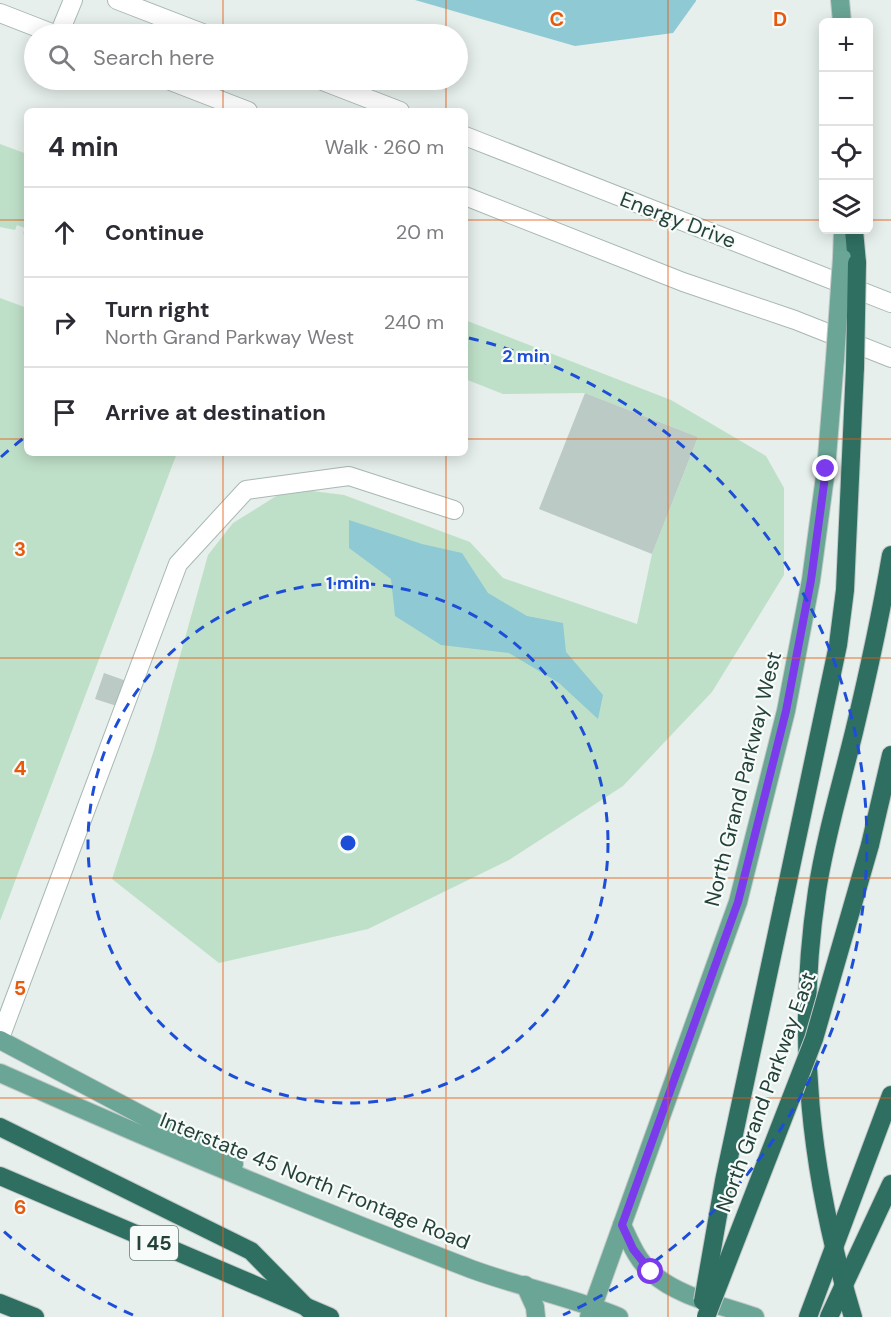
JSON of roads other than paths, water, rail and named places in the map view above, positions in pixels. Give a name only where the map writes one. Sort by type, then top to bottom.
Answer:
[{"type":"highway","points":[[701,1317],[724,1181],[838,645],[845,590],[855,367],[849,261],[853,234]]},
{"type":"highway","points":[[853,1317],[834,1252],[816,1164],[806,1068],[807,994],[822,864],[855,730],[891,555]]},
{"type":"highway","name":"North Grand Parkway East","points":[[706,1317],[814,1039],[870,845],[891,755]]},
{"type":"highway","points":[[808,1317],[891,1095]]},
{"type":"highway","points":[[0,1128],[251,1251],[308,1310]]},
{"type":"highway","name":"I 45","points":[[0,1176],[308,1310],[330,1317]]},
{"type":"highway","points":[[829,1317],[891,1184]]},
{"type":"highway","points":[[0,1303],[35,1317]]},
{"type":"main road","points":[[840,0],[842,18]]},
{"type":"main road","name":"North Grand Parkway West","points":[[591,1312],[738,902],[786,711],[811,580],[826,469],[835,359],[849,261],[844,234]]},
{"type":"main road","points":[[0,1039],[164,1125],[305,1204]]},
{"type":"main road","name":"Interstate 45 North Frontage Road","points":[[0,1072],[158,1143],[305,1204],[475,1270],[525,1285],[591,1312],[619,1317]]},
{"type":"main road","points":[[622,1225],[633,1249],[651,1272],[670,1286],[756,1317]]},
{"type":"main road","points":[[525,1285],[535,1307],[536,1317]]},
{"type":"street","points":[[63,24],[74,0]]},
{"type":"street","points":[[117,0],[179,24]]},
{"type":"street","points":[[0,14],[27,24]]},
{"type":"street","points":[[194,90],[240,108]]},
{"type":"street","points":[[346,90],[392,108]]},
{"type":"street","name":"Energy Drive","points":[[468,137],[891,303]]},
{"type":"street","points":[[468,197],[683,282],[795,321],[891,358]]},
{"type":"street","points":[[0,1039],[178,564],[246,490],[349,476],[454,510]]},
{"type":"water","points":[[415,0],[696,1],[673,33],[575,46]]},
{"type":"water","points":[[349,520],[422,544],[462,553],[488,593],[527,616],[563,623],[566,652],[603,695],[598,719],[559,683],[509,653],[441,645],[395,616],[391,579],[349,548]]}]
